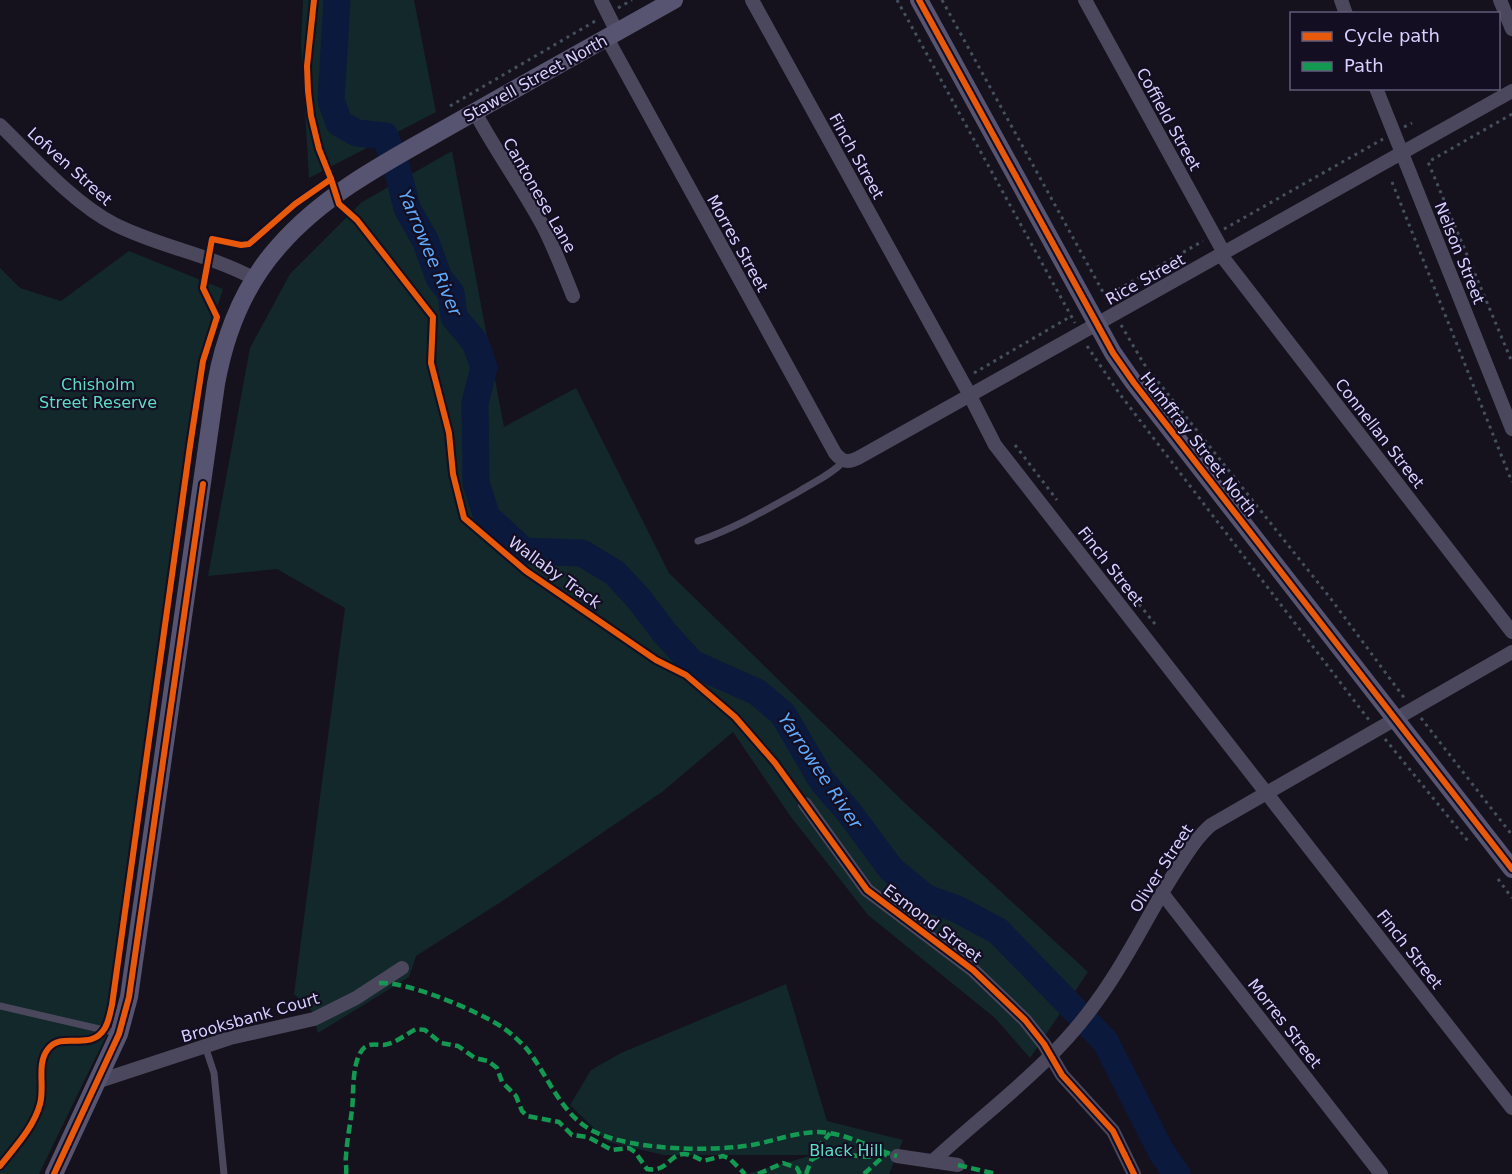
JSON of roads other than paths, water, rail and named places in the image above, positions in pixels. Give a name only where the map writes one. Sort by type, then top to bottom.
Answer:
[{"type":"street","name":"Morres Street","points":[[601,0],[608,14],[612,35],[831,445],[838,457],[844,461]]},
{"type":"street","name":"Stawell Street North","points":[[54,1174],[119,1034],[132,980],[216,384],[220,361],[234,318],[255,279],[278,246],[336,194],[372,171],[674,0]]},
{"type":"street","name":"Finch Street","points":[[752,0],[995,444],[1512,1108]]},
{"type":"street","name":"Humffray Street North","points":[[919,0],[1096,325],[1134,383],[1512,869]]},
{"type":"street","name":"Coffield Street","points":[[1085,0],[1223,254]]},
{"type":"street","points":[[1500,0],[1512,29]]},
{"type":"street","name":"Nelson Street","points":[[1377,90],[1512,429]]},
{"type":"street","name":"Rice Street","points":[[844,461],[858,459],[970,397],[1512,91]]},
{"type":"street","name":"Cantonese Lane","points":[[475,112],[544,229],[573,296]]},
{"type":"street","name":"Lofven Street","points":[[0,125],[72,194],[112,224],[214,259],[255,279]]},
{"type":"street","name":"Connellan Street","points":[[1223,254],[1512,632]]},
{"type":"street","name":"Oliver Street","points":[[934,1160],[1007,1097],[1051,1055],[1088,1014],[1202,832],[1221,818],[1512,652]]},
{"type":"street","name":"Esmond Street","points":[[805,804],[867,890],[973,970],[1025,1020],[1051,1055],[1062,1076],[1113,1131],[1134,1174]]},
{"type":"street","name":"Morres Street","points":[[1162,893],[1381,1174]]},
{"type":"street","name":"Brooksbank Court","points":[[99,1081],[230,1038],[321,1016],[356,998],[402,968]]},
{"type":"street","points":[[897,1156],[958,1165]]},
{"type":"lane","name":"Rice Street","points":[[698,541],[724,531],[784,500],[831,473],[844,461]]},
{"type":"lane","points":[[0,1006],[119,1034]]},
{"type":"lane","points":[[206,1046],[214,1073],[224,1174]]},
{"type":"waterway","name":"Yarrowee River","points":[[337,0],[331,100],[339,123],[357,133],[385,136],[397,168],[407,208],[426,242],[439,278],[451,293],[454,317],[475,342],[484,367],[475,403],[476,483],[487,517],[524,551],[582,553],[615,573],[692,663],[757,692],[783,714],[822,781],[848,811],[891,869],[926,898],[957,909],[998,931],[1105,1041],[1162,1153],[1177,1174]]},
{"type":"park label","name":"Chisholm Street Reserve","points":[[98,393]]},
{"type":"park label","name":"Black Hill","points":[[846,1150]]}]
